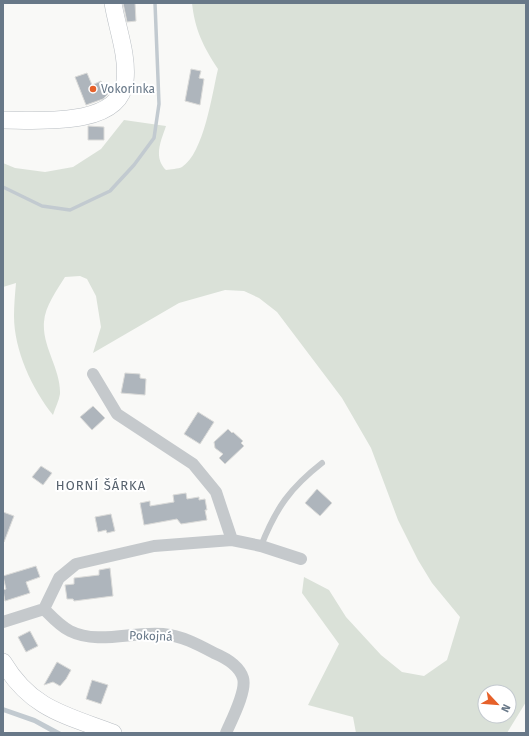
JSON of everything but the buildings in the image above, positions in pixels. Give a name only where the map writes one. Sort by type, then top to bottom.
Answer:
[{"type":"street","points":[[3,120],[89,117],[116,103],[124,90],[125,67],[113,3]]},
{"type":"street","points":[[93,374],[117,414],[193,464],[216,492],[232,540]]},
{"type":"street","points":[[3,622],[44,610],[59,578],[76,564],[154,546],[232,540],[261,546],[302,559]]},
{"type":"street","name":"Pokojná","points":[[44,610],[55,621],[70,631],[90,636],[162,634],[185,638],[228,659],[243,679],[240,698],[226,733]]},
{"type":"street","points":[[3,662],[21,687],[50,710],[113,733]]},
{"type":"lane","points":[[261,546],[270,524],[284,499],[304,477],[322,463]]},
{"type":"shaded area","points":[[192,3],[526,3],[526,702],[517,717],[517,684],[477,684],[477,724],[513,724],[507,733],[356,733],[353,717],[308,705],[339,644],[302,593],[304,577],[329,590],[346,617],[381,655],[402,672],[424,676],[447,660],[460,617],[432,583],[418,560],[398,520],[371,448],[342,398],[277,312],[259,298],[244,291],[225,290],[179,303],[93,353],[101,327],[96,296],[87,279],[80,276],[65,277],[49,304],[44,322],[44,331],[48,349],[60,385],[60,394],[53,415],[45,405],[31,381],[17,342],[15,329],[14,312],[16,283],[3,287],[3,163],[15,168],[45,172],[73,167],[101,149],[124,120],[166,126],[159,149],[160,160],[166,170],[182,167],[190,160],[201,136],[210,107],[218,69],[200,38]]},
{"type":"shaded area","points":[[3,707],[35,718],[63,733],[52,733],[34,723],[3,712]]},
{"type":"waterway","points":[[3,187],[42,206],[70,210],[110,191],[134,165],[154,138],[159,104],[155,3]]},
{"type":"place","name":"Vokorinka","points":[[93,89]]},
{"type":"district","name":"HORNÍ ŠÁRKA","points":[[101,485]]}]
